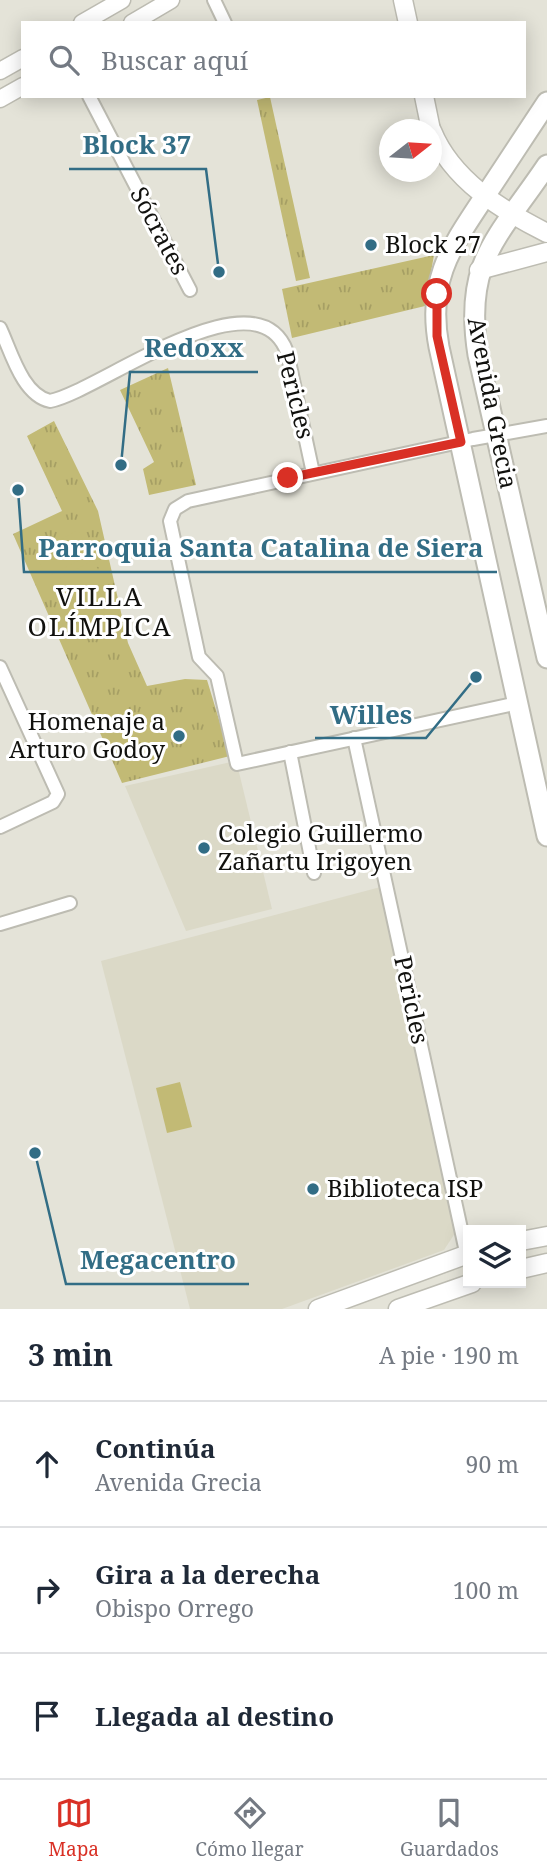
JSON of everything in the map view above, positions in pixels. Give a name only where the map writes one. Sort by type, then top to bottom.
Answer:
[{"type":"main road","points":[[406,0],[408,21]]},
{"type":"main road","points":[[424,98],[429,119]]},
{"type":"main road","name":"Avenida Grecia","points":[[547,102],[448,253],[437,294],[437,336],[547,836]]},
{"type":"main road","points":[[442,150],[450,164],[485,196],[547,233]]},
{"type":"main road","name":"Avenida Grecia","points":[[547,165],[486,254],[479,270],[474,295],[474,331],[496,435],[541,604],[547,658]]},
{"type":"main road","points":[[479,270],[547,251]]},
{"type":"main road","points":[[526,1240],[547,1236]]},
{"type":"main road","points":[[318,1309],[463,1259]]},
{"type":"main road","points":[[526,1268],[547,1263]]},
{"type":"main road","points":[[398,1309],[463,1286]]},
{"type":"street","points":[[85,21],[122,0]]},
{"type":"street","points":[[135,21],[171,0]]},
{"type":"street","points":[[214,0],[224,21]]},
{"type":"street","points":[[0,71],[21,59]]},
{"type":"street","points":[[0,99],[21,87]]},
{"type":"street","name":"Sócrates","points":[[90,98],[190,290]]},
{"type":"street","name":"Pericles","points":[[0,328],[28,386],[47,401],[58,399],[199,331],[232,326],[262,327],[273,333],[285,346],[313,472]]},
{"type":"street","points":[[518,703],[237,764],[217,676],[199,657],[170,521],[175,509],[188,501],[313,472],[547,426]]},
{"type":"street","points":[[0,667],[57,788],[55,800],[0,827]]},
{"type":"street","name":"Pericles","points":[[354,738],[463,1234]]},
{"type":"street","points":[[290,752],[314,873]]},
{"type":"street","points":[[0,924],[71,903]]},
{"type":"shaded area","name":"Colegio Guillermo Zañartu Irigoyen","points":[[231,762],[238,768],[272,909],[186,931],[125,786]]},
{"type":"shaded area","points":[[388,885],[461,1224],[444,1250],[282,1309],[190,1309],[101,961]]},
{"type":"green space","points":[[270,98],[310,278],[296,281],[257,100]]},
{"type":"green space","points":[[434,255],[425,306],[292,338],[282,289]]},
{"type":"green space","points":[[168,368],[196,485],[149,495],[143,469],[154,462],[120,390]]},
{"type":"green space","points":[[54,421],[98,511],[128,643],[147,686],[185,679],[207,680],[230,756],[122,783],[13,534],[62,511],[27,436]]},
{"type":"green space","points":[[78,530],[91,554],[47,577],[35,554]]},
{"type":"green space","points":[[93,560],[106,584],[62,607],[50,584]]},
{"type":"green space","points":[[180,1082],[192,1127],[167,1133],[156,1088]]},
{"type":"place","name":"Block 27","points":[[371,245]]},
{"type":"place","name":"Block 37","points":[[219,272]]},
{"type":"place","name":"Redoxx","points":[[121,465]]},
{"type":"place","name":"Parroquia Santa Catalina de Siera","points":[[18,490]]},
{"type":"place","name":"Willes","points":[[476,677]]},
{"type":"place","name":"Homenaje a Arturo Godoy","points":[[179,736]]},
{"type":"place","name":"Colegio Guillermo Zañartu Irigoyen","points":[[204,848]]},
{"type":"place","name":"Megacentro","points":[[35,1153]]},
{"type":"place","name":"Biblioteca ISP","points":[[313,1189]]},
{"type":"district","name":"VILLA OLÍMPICA","points":[[100,612]]},
{"type":"route","points":[[288,478],[461,442],[437,336],[437,294]]}]
